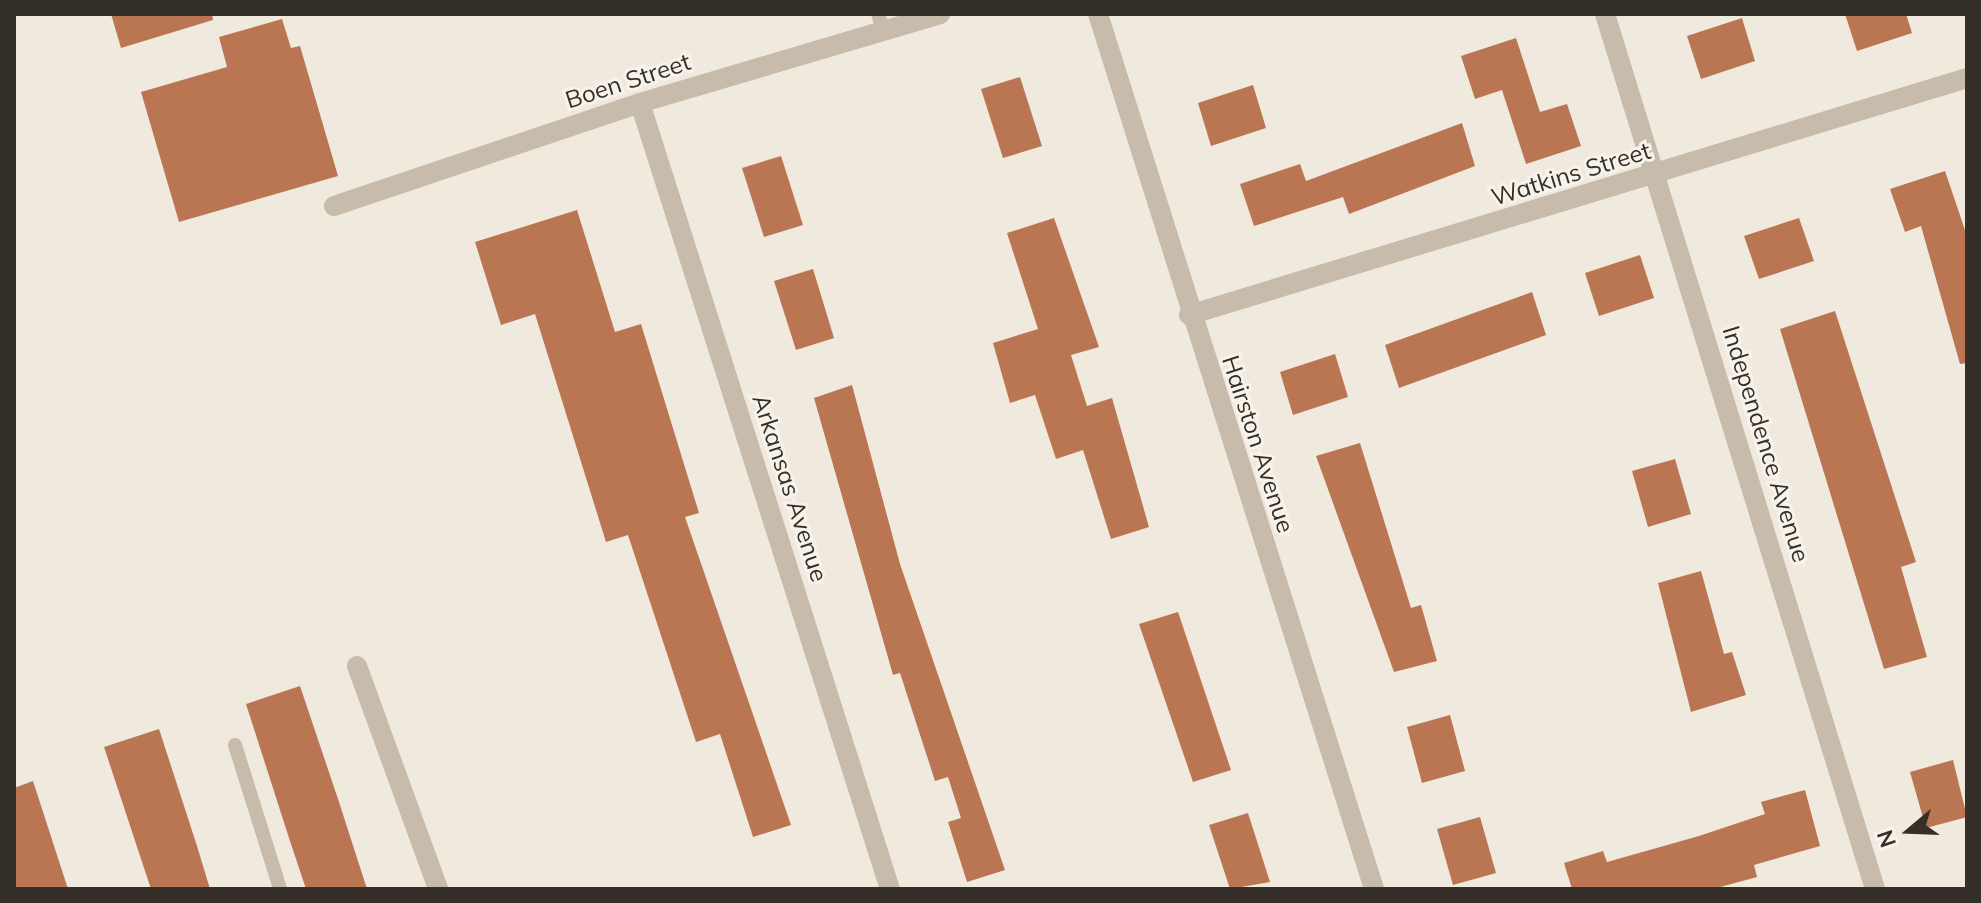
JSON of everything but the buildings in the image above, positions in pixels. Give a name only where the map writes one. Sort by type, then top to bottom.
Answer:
[{"type":"street","name":"Boen Street","points":[[334,206],[881,22],[940,14]]},
{"type":"street","name":"Hairston Avenue","points":[[1098,14],[1189,315],[1374,889]]},
{"type":"street","name":"Independence Avenue","points":[[1605,14],[1875,889]]},
{"type":"street","name":"Watkins Street","points":[[1189,315],[1656,176],[1967,78]]},
{"type":"street","name":"Arkansas Avenue","points":[[640,103],[890,889]]},
{"type":"street","points":[[357,666],[438,889]]},
{"type":"lane","points":[[235,745],[280,889]]}]
